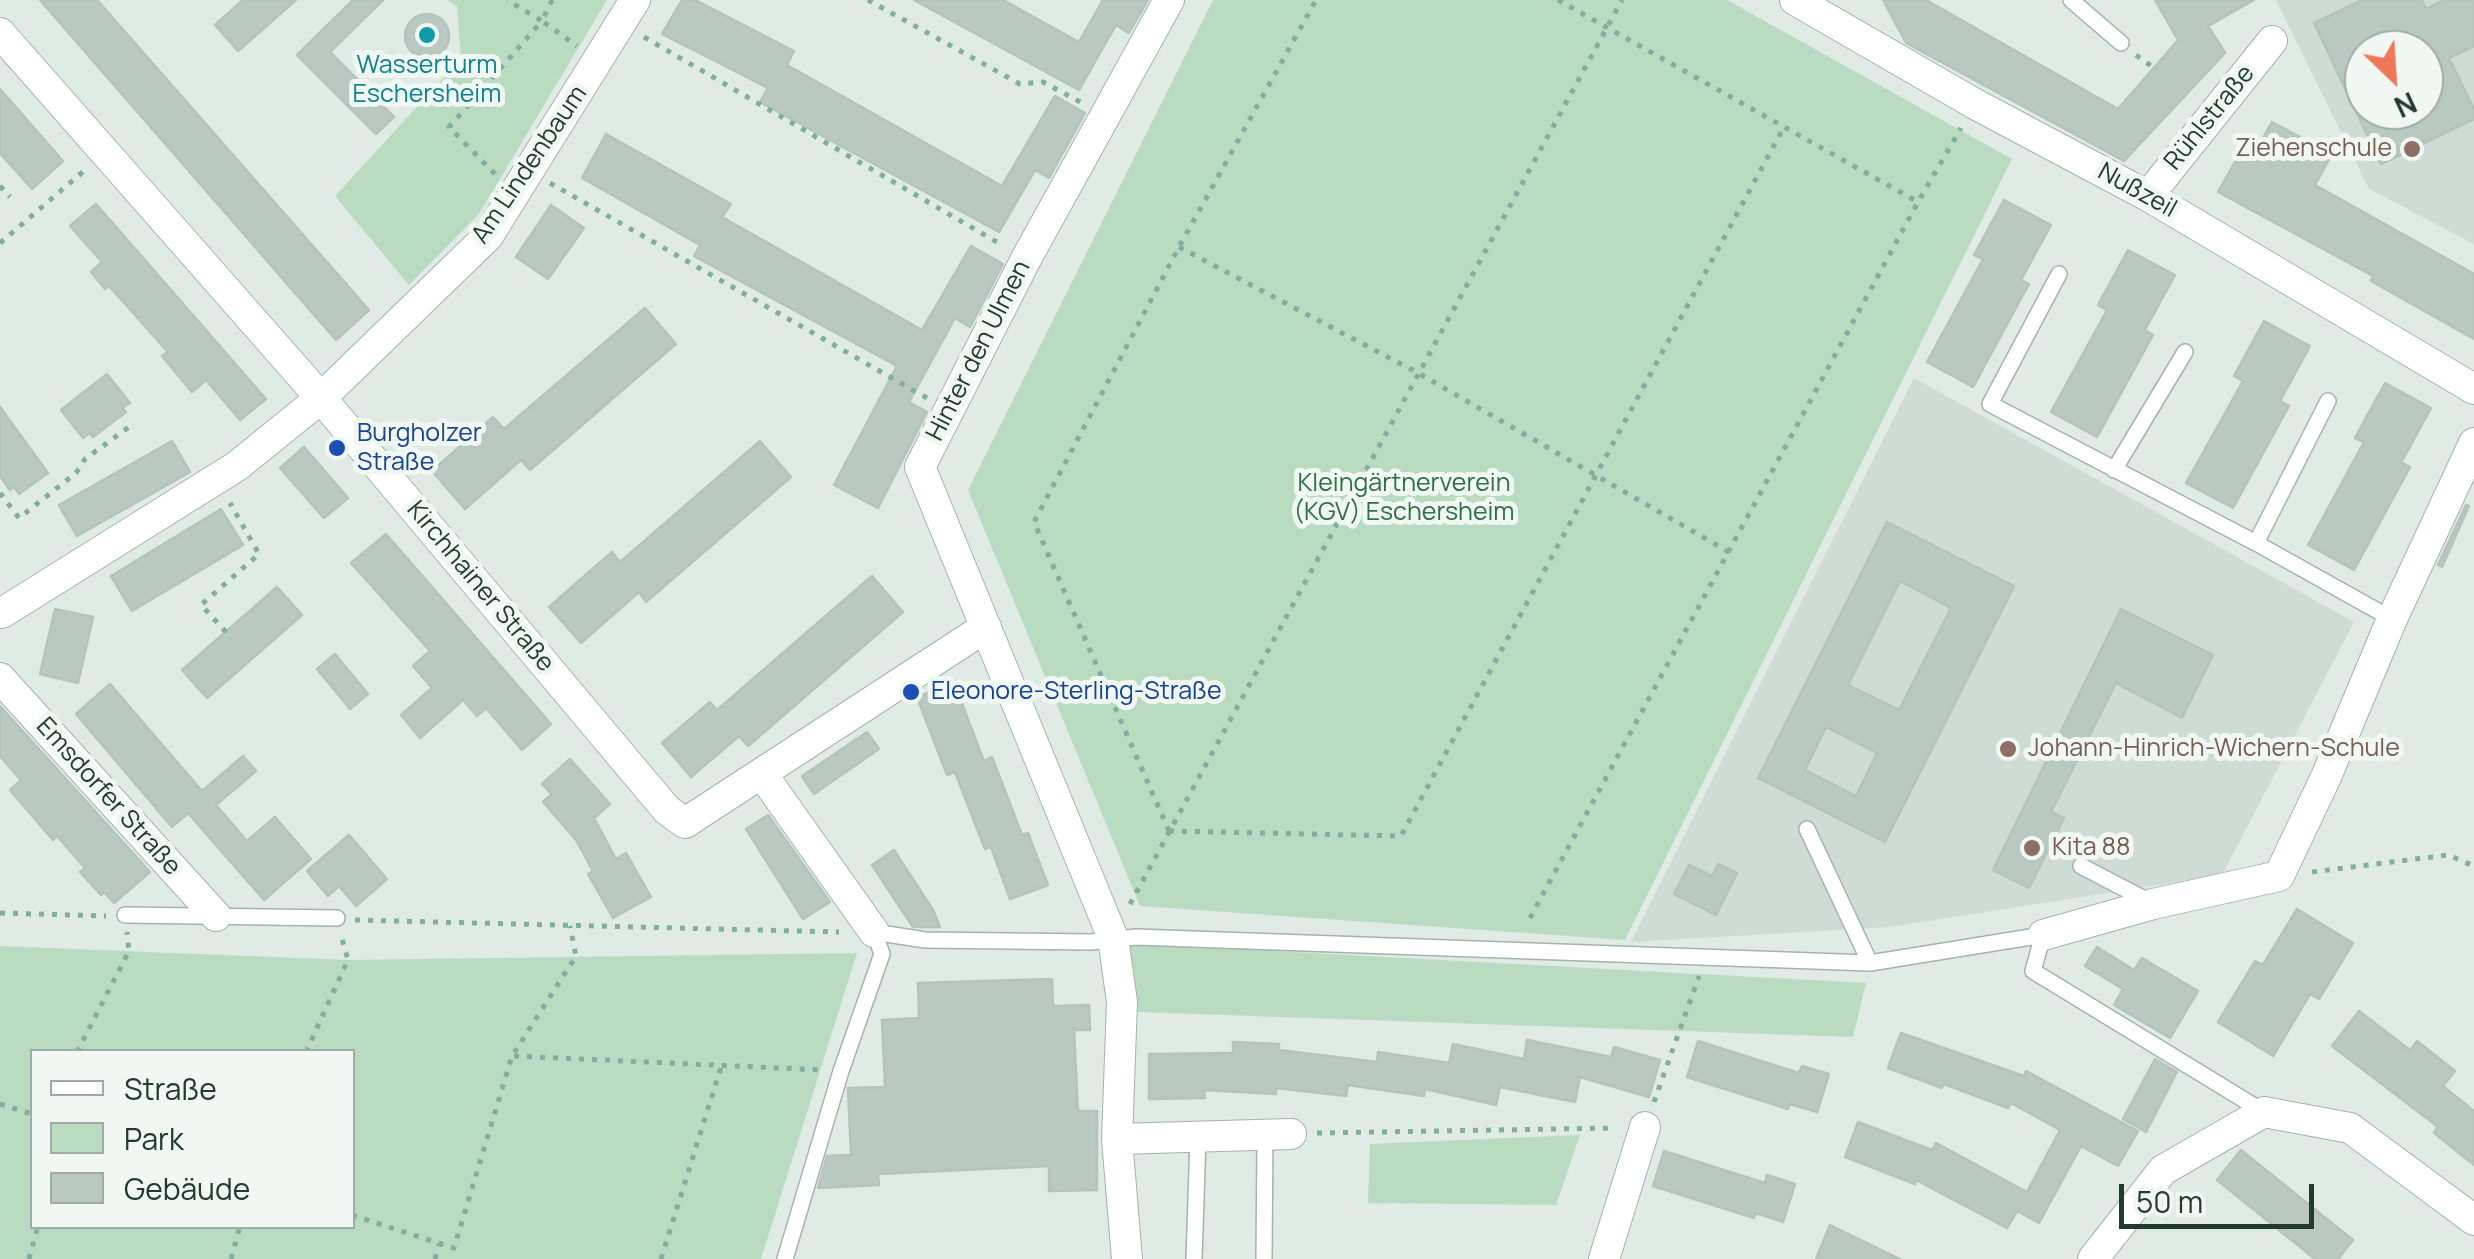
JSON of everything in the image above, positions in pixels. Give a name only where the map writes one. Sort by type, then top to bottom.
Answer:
[{"type":"street","name":"Hinter den Ulmen","points":[[1113,938],[920,467],[1026,259],[1169,0]]},
{"type":"street","name":"Nußzeil","points":[[1795,0],[1976,104],[2148,196],[2474,388]]},
{"type":"street","name":"Am Lindenbaum","points":[[321,398],[488,236],[628,12]]},
{"type":"street","name":"Kirchhainer Straße","points":[[0,32],[321,398],[667,810],[685,823],[986,627]]},
{"type":"street","name":"Rühlstraße","points":[[2148,196],[2272,41]]},
{"type":"street","points":[[1,617],[237,466],[321,398]]},
{"type":"street","points":[[2043,935],[2153,904],[2279,876],[2474,443]]},
{"type":"street","name":"Emsdorfer Straße","points":[[0,678],[216,916]]},
{"type":"street","points":[[762,774],[874,932]]},
{"type":"street","points":[[1113,938],[1122,1002],[1117,1140],[1126,1259]]},
{"type":"street","points":[[2093,1259],[2163,1170],[2264,1112],[2350,1128],[2474,1220]]},
{"type":"street","points":[[1604,1259],[1645,1127]]},
{"type":"street","points":[[1117,1140],[1278,1134]]},
{"type":"lane","points":[[2071,0],[2121,43]]},
{"type":"lane","points":[[2059,274],[1990,404],[2392,619]]},
{"type":"lane","points":[[2114,470],[2185,352]]},
{"type":"lane","points":[[2256,543],[2328,401]]},
{"type":"lane","points":[[1807,829],[1870,963]]},
{"type":"lane","points":[[2081,866],[2153,904]]},
{"type":"lane","points":[[125,915],[336,918]]},
{"type":"lane","points":[[784,1259],[882,954],[874,932],[925,940],[1091,942],[1113,938],[1870,963],[2043,935],[2033,970],[2264,1112]]},
{"type":"lane","points":[[1264,1259],[1278,1134]]},
{"type":"lane","points":[[1194,1259],[1198,1138]]},
{"type":"path","points":[[506,0],[599,62]]},
{"type":"path","points":[[552,0],[542,21],[450,127],[520,181],[947,410]]},
{"type":"path","points":[[868,0],[1020,84],[1044,82],[1105,115]]},
{"type":"path","points":[[1169,831],[1034,522],[1178,247],[1316,0]]},
{"type":"path","points":[[1558,0],[1918,202]]},
{"type":"path","points":[[1113,938],[1622,0]]},
{"type":"path","points":[[628,12],[1026,259]]},
{"type":"path","points":[[1530,918],[1918,202],[1976,104]]},
{"type":"path","points":[[1169,831],[1401,836],[1785,126]]},
{"type":"path","points":[[0,243],[105,152]]},
{"type":"path","points":[[0,186],[10,197]]},
{"type":"path","points":[[1178,247],[1418,373],[1729,552]]},
{"type":"path","points":[[0,494],[19,518],[76,473],[85,459],[129,427]]},
{"type":"path","points":[[216,479],[259,554],[201,606],[226,632]]},
{"type":"path","points":[[2279,876],[2448,854],[2474,866]]},
{"type":"path","points":[[0,913],[125,915],[129,951],[79,1049]]},
{"type":"path","points":[[307,1049],[348,960],[336,918],[874,932]]},
{"type":"path","points":[[355,1216],[454,1248],[512,1056],[576,956],[570,926]]},
{"type":"path","points":[[1278,1134],[1645,1127],[1705,958]]},
{"type":"path","points":[[512,1056],[841,1072]]},
{"type":"path","points":[[661,1259],[722,1064]]},
{"type":"path","points":[[0,1104],[30,1113]]},
{"type":"path","points":[[29,1259],[37,1229]]},
{"type":"path","points":[[231,1259],[239,1229]]},
{"type":"path","points":[[435,1259],[439,1244]]},
{"type":"shaded area","name":"Ziehenschule","points":[[2276,0],[2474,0],[2474,244],[2369,189]]},
{"type":"shaded area","name":"Johann-Hinrich-Wichern-Schule","points":[[1914,378],[2354,622],[2222,875],[1890,927],[1631,942]]},
{"type":"green space","points":[[447,0],[607,0],[479,214],[409,285],[335,196],[461,59],[457,6]]},
{"type":"green space","name":"Kleingärtnerverein (KGV) Eschersheim","points":[[1213,0],[1727,0],[2012,159],[1625,940],[1140,906],[968,490]]},
{"type":"green space","points":[[1127,943],[1866,983],[1853,1037],[1138,1012]]},
{"type":"green space","points":[[0,946],[348,960],[857,953],[761,1259],[0,1259]]},
{"type":"green space","points":[[1580,1135],[1556,1205],[1368,1203],[1370,1144]]},
{"type":"building","points":[[40,0],[97,0],[369,310],[336,340]]},
{"type":"building","points":[[243,0],[296,0],[238,51],[215,25]]},
{"type":"building","points":[[353,0],[383,0],[330,52],[394,117],[376,134],[297,55]]},
{"type":"building","points":[[682,0],[695,0],[794,51],[787,65],[1002,186],[1055,96],[1085,113],[1049,178],[1035,170],[999,232],[760,102],[768,88],[662,34]]},
{"type":"building","points":[[914,0],[1003,0],[1079,42],[1103,0],[1148,0],[1129,33],[1116,25],[1079,90]]},
{"type":"building","points":[[1883,0],[1926,0],[2118,109],[2178,40],[2155,0],[2254,0],[2208,26],[2225,53],[2124,161],[1906,43]]},
{"type":"building","points":[[2362,0],[2422,0],[2426,9],[2444,0],[2474,0],[2474,46],[2449,58],[2474,109],[2474,119],[2381,164],[2365,130],[2444,130],[2444,30],[2344,30],[2344,86],[2314,23]]},
{"type":"building","name":"Wasserturm Eschersheim","points":[[427,14],[442,21],[449,36],[442,51],[427,58],[412,51],[405,36],[412,21]]},
{"type":"building","points":[[0,89],[63,161],[32,189],[0,153]]},
{"type":"building","points":[[2272,122],[2332,154],[2315,185],[2474,274],[2474,339],[2371,281],[2373,276],[2218,192],[2244,146],[2255,153]]},
{"type":"building","points":[[606,134],[731,204],[722,217],[922,330],[971,246],[1003,264],[970,327],[955,318],[909,402],[927,412],[878,508],[834,485],[897,366],[694,256],[700,245],[582,178]]},
{"type":"building","points":[[2004,200],[2051,225],[2021,280],[2029,284],[1973,387],[1927,362],[1983,259],[1974,255]]},
{"type":"building","points":[[96,204],[266,399],[240,420],[206,380],[192,392],[162,356],[168,352],[109,286],[105,289],[91,272],[102,262],[70,226]]},
{"type":"building","points":[[551,205],[584,228],[548,279],[516,257]]},
{"type":"building","points":[[2128,250],[2175,275],[2145,330],[2153,335],[2097,437],[2051,412],[2107,310],[2098,305]]},
{"type":"building","points":[[645,308],[676,344],[530,470],[521,460],[465,509],[432,471],[493,417],[504,429]]},
{"type":"building","points":[[2264,321],[2310,346],[2280,401],[2289,406],[2233,508],[2186,483],[2243,381],[2234,376]]},
{"type":"building","points":[[107,374],[130,403],[122,408],[126,412],[93,437],[90,433],[83,438],[61,410]]},
{"type":"building","points":[[2385,383],[2431,408],[2401,463],[2410,467],[2354,570],[2308,545],[2364,442],[2355,438]]},
{"type":"building","points":[[0,407],[48,473],[19,494],[14,487],[10,490],[0,476]]},
{"type":"building","points":[[172,441],[190,472],[77,536],[59,505]]},
{"type":"building","points":[[760,441],[791,477],[646,602],[639,592],[581,643],[549,607],[612,552],[620,562]]},
{"type":"building","points":[[304,447],[348,498],[324,518],[280,468]]},
{"type":"building","points":[[2466,505],[2469,506],[2442,567],[2438,565]]},
{"type":"building","points":[[221,509],[243,545],[132,611],[111,576]]},
{"type":"building","points":[[1887,522],[2014,586],[1885,842],[1758,778]],"holes":[[[1900,581],[1951,608],[1899,710],[1848,685]],[[1826,727],[1877,753],[1856,796],[1805,770]]]},
{"type":"building","points":[[386,534],[551,724],[522,750],[486,708],[477,716],[463,700],[420,738],[401,715],[432,688],[413,666],[430,651],[351,563]]},
{"type":"building","points":[[872,576],[903,612],[748,746],[739,736],[691,777],[662,743],[710,702],[717,710]]},
{"type":"building","points":[[277,587],[302,615],[207,698],[182,670]]},
{"type":"building","points":[[55,609],[93,617],[78,683],[40,674]]},
{"type":"building","points":[[2121,609],[2213,655],[2182,718],[2116,683],[2051,812],[2064,818],[2029,888],[1993,870]]},
{"type":"building","points":[[335,654],[368,694],[350,709],[317,669]]},
{"type":"building","points":[[954,683],[984,761],[992,757],[1022,835],[1028,833],[1048,885],[1010,899],[991,847],[985,849],[955,772],[947,775],[917,697]]},
{"type":"building","points":[[110,684],[202,791],[243,756],[256,771],[216,805],[247,841],[275,817],[311,859],[264,900],[188,813],[172,827],[76,714]]},
{"type":"building","points":[[0,706],[150,872],[114,903],[104,892],[101,895],[80,872],[85,868],[57,836],[53,840],[10,790],[21,780],[0,756]]},
{"type":"building","points":[[867,732],[879,749],[814,794],[802,776]]},
{"type":"building","points":[[570,759],[610,804],[594,818],[616,859],[626,853],[651,897],[613,918],[588,874],[593,871],[576,840],[543,802],[552,794],[542,784]]},
{"type":"building","points":[[768,815],[830,902],[803,919],[746,829]]},
{"type":"building","points":[[349,835],[387,879],[356,906],[339,886],[328,896],[307,871]]},
{"type":"building","points":[[894,850],[940,927],[913,927],[872,865]]},
{"type":"building","points":[[1718,864],[1737,873],[1716,915],[1674,894],[1689,865],[1712,876]]},
{"type":"building","points":[[2297,909],[2353,943],[2319,999],[2310,994],[2273,1056],[2218,1022],[2255,961],[2263,965]]},
{"type":"building","points":[[2097,947],[2134,970],[2142,958],[2198,991],[2170,1038],[2114,1005],[2123,989],[2085,966]]},
{"type":"building","points":[[1052,979],[1053,1006],[1089,1005],[1090,1030],[1074,1030],[1078,1111],[1097,1111],[1097,1190],[1049,1191],[1049,1166],[878,1174],[879,1185],[818,1188],[827,1156],[851,1155],[848,1088],[885,1087],[882,1020],[919,1018],[918,983]]},
{"type":"building","points":[[2359,1011],[2410,1050],[2417,1041],[2455,1071],[2443,1086],[2474,1111],[2474,1165],[2434,1133],[2438,1127],[2332,1046]]},
{"type":"building","points":[[1901,1033],[2024,1076],[2026,1071],[2138,1131],[2118,1166],[2081,1146],[2039,1223],[2017,1211],[2007,1228],[1916,1180],[1915,1184],[1845,1157],[1858,1122],[1932,1150],[1936,1143],[2027,1192],[2060,1130],[2011,1103],[2008,1108],[1888,1068]]},
{"type":"building","points":[[1527,1040],[1611,1057],[1614,1047],[1660,1060],[1649,1097],[1580,1077],[1575,1102],[1500,1087],[1496,1105],[1425,1089],[1424,1096],[1348,1085],[1346,1096],[1276,1088],[1276,1094],[1204,1090],[1205,1098],[1149,1099],[1149,1054],[1233,1053],[1233,1042],[1279,1044],[1279,1050],[1377,1062],[1378,1052],[1449,1063],[1453,1044],[1524,1059]]},
{"type":"building","points":[[1698,1041],[1799,1073],[1802,1066],[1829,1074],[1817,1112],[1790,1104],[1788,1109],[1687,1077]]},
{"type":"building","points":[[2155,1059],[2177,1072],[2146,1132],[2123,1119]]},
{"type":"building","points":[[2241,1150],[2353,1240],[2338,1259],[2315,1259],[2217,1180]]},
{"type":"building","points":[[1664,1151],[1765,1183],[1767,1175],[1795,1184],[1783,1222],[1756,1213],[1754,1218],[1653,1186]]},
{"type":"building","points":[[1830,1225],[1900,1259],[1816,1259]]},
{"type":"place","name":"Wasserturm Eschersheim","points":[[427,35]]},
{"type":"place","name":"Ziehenschule","points":[[2412,149]]},
{"type":"place","name":"Burgholzer Straße","points":[[337,448]]},
{"type":"place","name":"Eleonore-Sterling-Straße","points":[[911,692]]},
{"type":"place","name":"Johann-Hinrich-Wichern-Schule","points":[[2008,749]]},
{"type":"place","name":"Kita 88","points":[[2032,848]]}]
